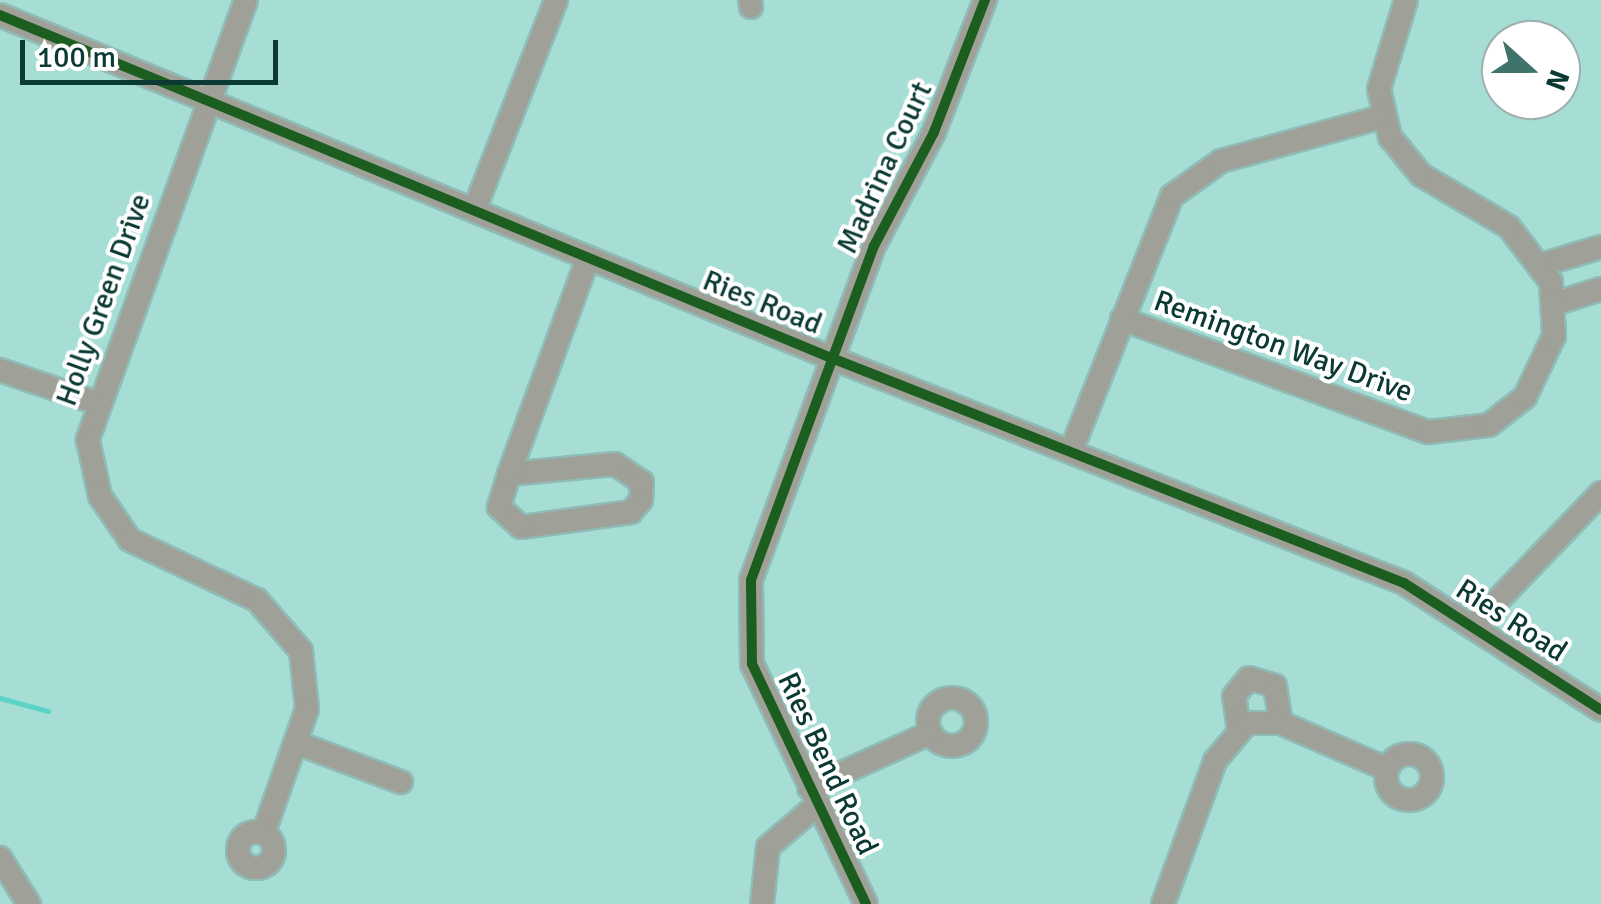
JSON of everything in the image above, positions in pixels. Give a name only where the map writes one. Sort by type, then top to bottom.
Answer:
[{"type":"street","name":"Holly Green Drive","points":[[246,0],[97,403],[91,460],[119,528],[162,560],[258,600],[288,630],[308,689],[297,742],[264,832]]},
{"type":"street","points":[[474,208],[556,0]]},
{"type":"street","name":"Madrina Court","points":[[830,357],[884,221],[934,132],[985,0]]},
{"type":"street","points":[[1071,452],[1164,210],[1182,187],[1221,161],[1382,116],[1382,72],[1406,0]]},
{"type":"street","name":"Ries Road","points":[[0,15],[210,98],[830,357],[1380,572],[1476,624],[1601,710]]},
{"type":"street","name":"Remington Way Drive","points":[[1122,319],[1382,420],[1448,432],[1489,425],[1524,397],[1548,358],[1554,304],[1541,265],[1508,227],[1422,175],[1382,116]]},
{"type":"street","points":[[1541,265],[1601,247]]},
{"type":"street","points":[[509,474],[615,464],[638,476],[643,492],[637,506],[622,514],[522,526],[499,507],[509,474],[588,258]]},
{"type":"street","points":[[1554,304],[1601,289]]},
{"type":"street","name":"Ries Bend Road","points":[[830,357],[756,564],[747,624],[752,664],[866,904]]},
{"type":"street","points":[[0,370],[97,403]]},
{"type":"street","points":[[1476,624],[1601,494]]},
{"type":"street","points":[[1239,730],[1234,696],[1242,682],[1256,677],[1275,686],[1280,722]]},
{"type":"street","points":[[1163,904],[1215,761],[1247,723],[1280,722],[1387,769]]},
{"type":"street","points":[[762,904],[768,847],[813,796],[930,733]]},
{"type":"street","points":[[297,742],[401,782]]},
{"type":"street","points":[[0,858],[29,904]]},
{"type":"waterway","points":[[0,698],[48,711]]},
{"type":"cycle path","points":[[866,904],[752,664],[751,580],[874,246],[934,132],[985,0]]},
{"type":"cycle path","points":[[0,15],[829,357],[1404,583],[1601,710]]}]
